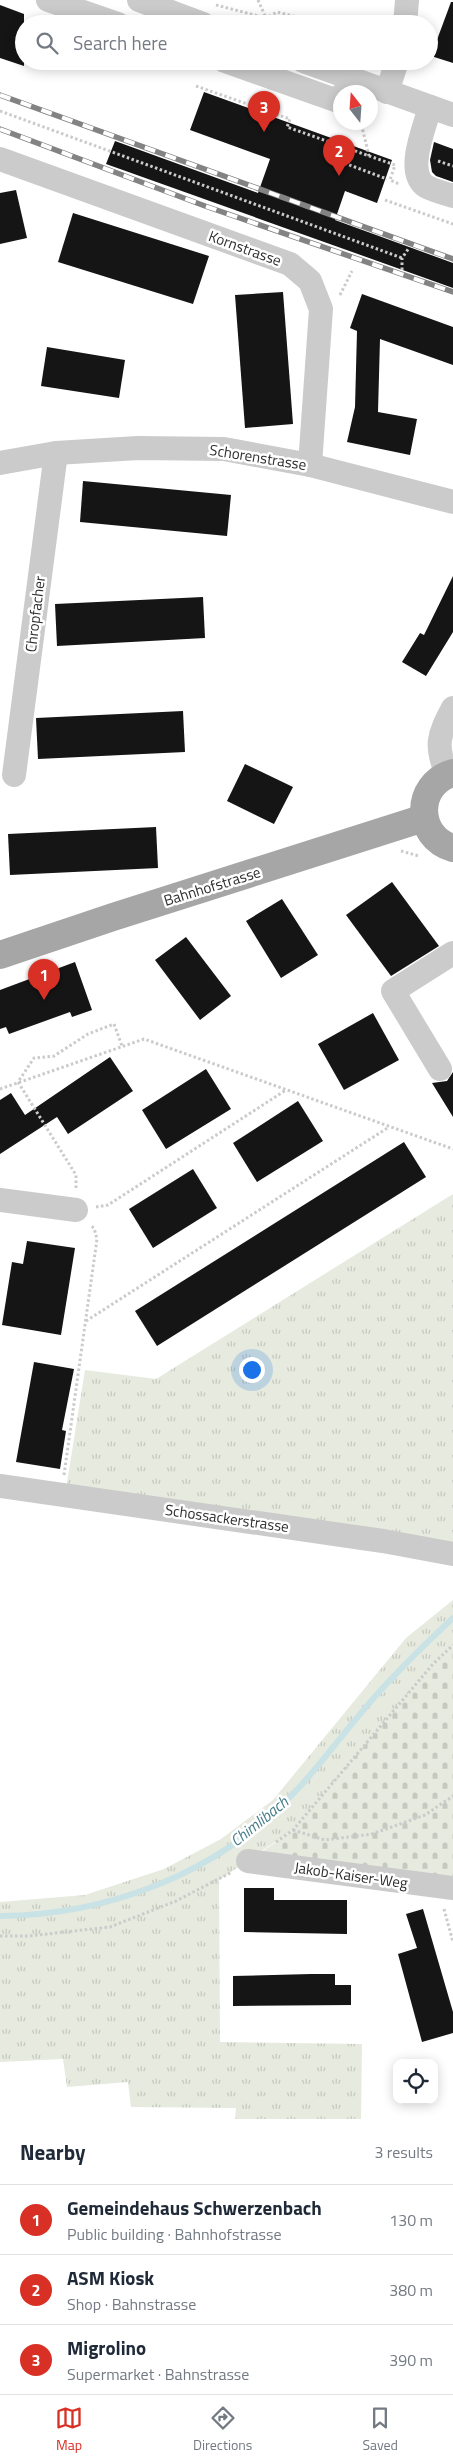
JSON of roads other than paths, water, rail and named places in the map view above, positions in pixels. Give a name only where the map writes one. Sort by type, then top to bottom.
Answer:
[{"type":"main road","points":[[450,774],[430,788],[423,808],[428,830],[436,839],[453,848]]},
{"type":"main road","name":"Bahnhofstrasse","points":[[0,956],[113,917],[424,818]]},
{"type":"street","points":[[139,0],[207,13]]},
{"type":"street","points":[[406,15],[407,0]]},
{"type":"street","points":[[56,1],[94,15]]},
{"type":"street","points":[[250,70],[333,99]]},
{"type":"street","points":[[316,70],[338,85]]},
{"type":"street","points":[[387,92],[394,70]]},
{"type":"street","points":[[378,91],[387,92],[453,116]]},
{"type":"street","points":[[430,107],[415,164],[417,176],[424,186],[453,196]]},
{"type":"street","name":"Kornstrasse","points":[[0,159],[290,264],[310,281],[321,309],[310,465]]},
{"type":"street","name":"Schorenstrasse","points":[[0,463],[56,454],[138,448],[224,449],[310,465],[453,502]]},
{"type":"street","name":"Chropfacher","points":[[14,775],[56,454]]},
{"type":"street","points":[[450,774],[438,755],[439,734],[453,708]]},
{"type":"street","points":[[440,1069],[393,991],[453,953]]},
{"type":"street","points":[[0,1200],[76,1210]]},
{"type":"street","name":"Schossackerstrasse","points":[[0,1486],[384,1540],[453,1554]]},
{"type":"street","name":"Jakob-Kaiser-Weg","points":[[248,1861],[445,1887]]},
{"type":"waterway","name":"Chimlibach","points":[[0,1916],[40,1914],[80,1908],[119,1898],[157,1885],[193,1868],[228,1848],[260,1824],[290,1797],[383,1688],[453,1618]]},
{"type":"railway","points":[[0,95],[453,259]]},
{"type":"railway","points":[[0,129],[205,206],[453,292]]},
{"type":"place","name":"Migrolino","points":[[264,132]]},
{"type":"place","name":"ASM Kiosk","points":[[339,176]]},
{"type":"place","name":"Gemeindehaus Schwerzenbach","points":[[44,1000]]}]
